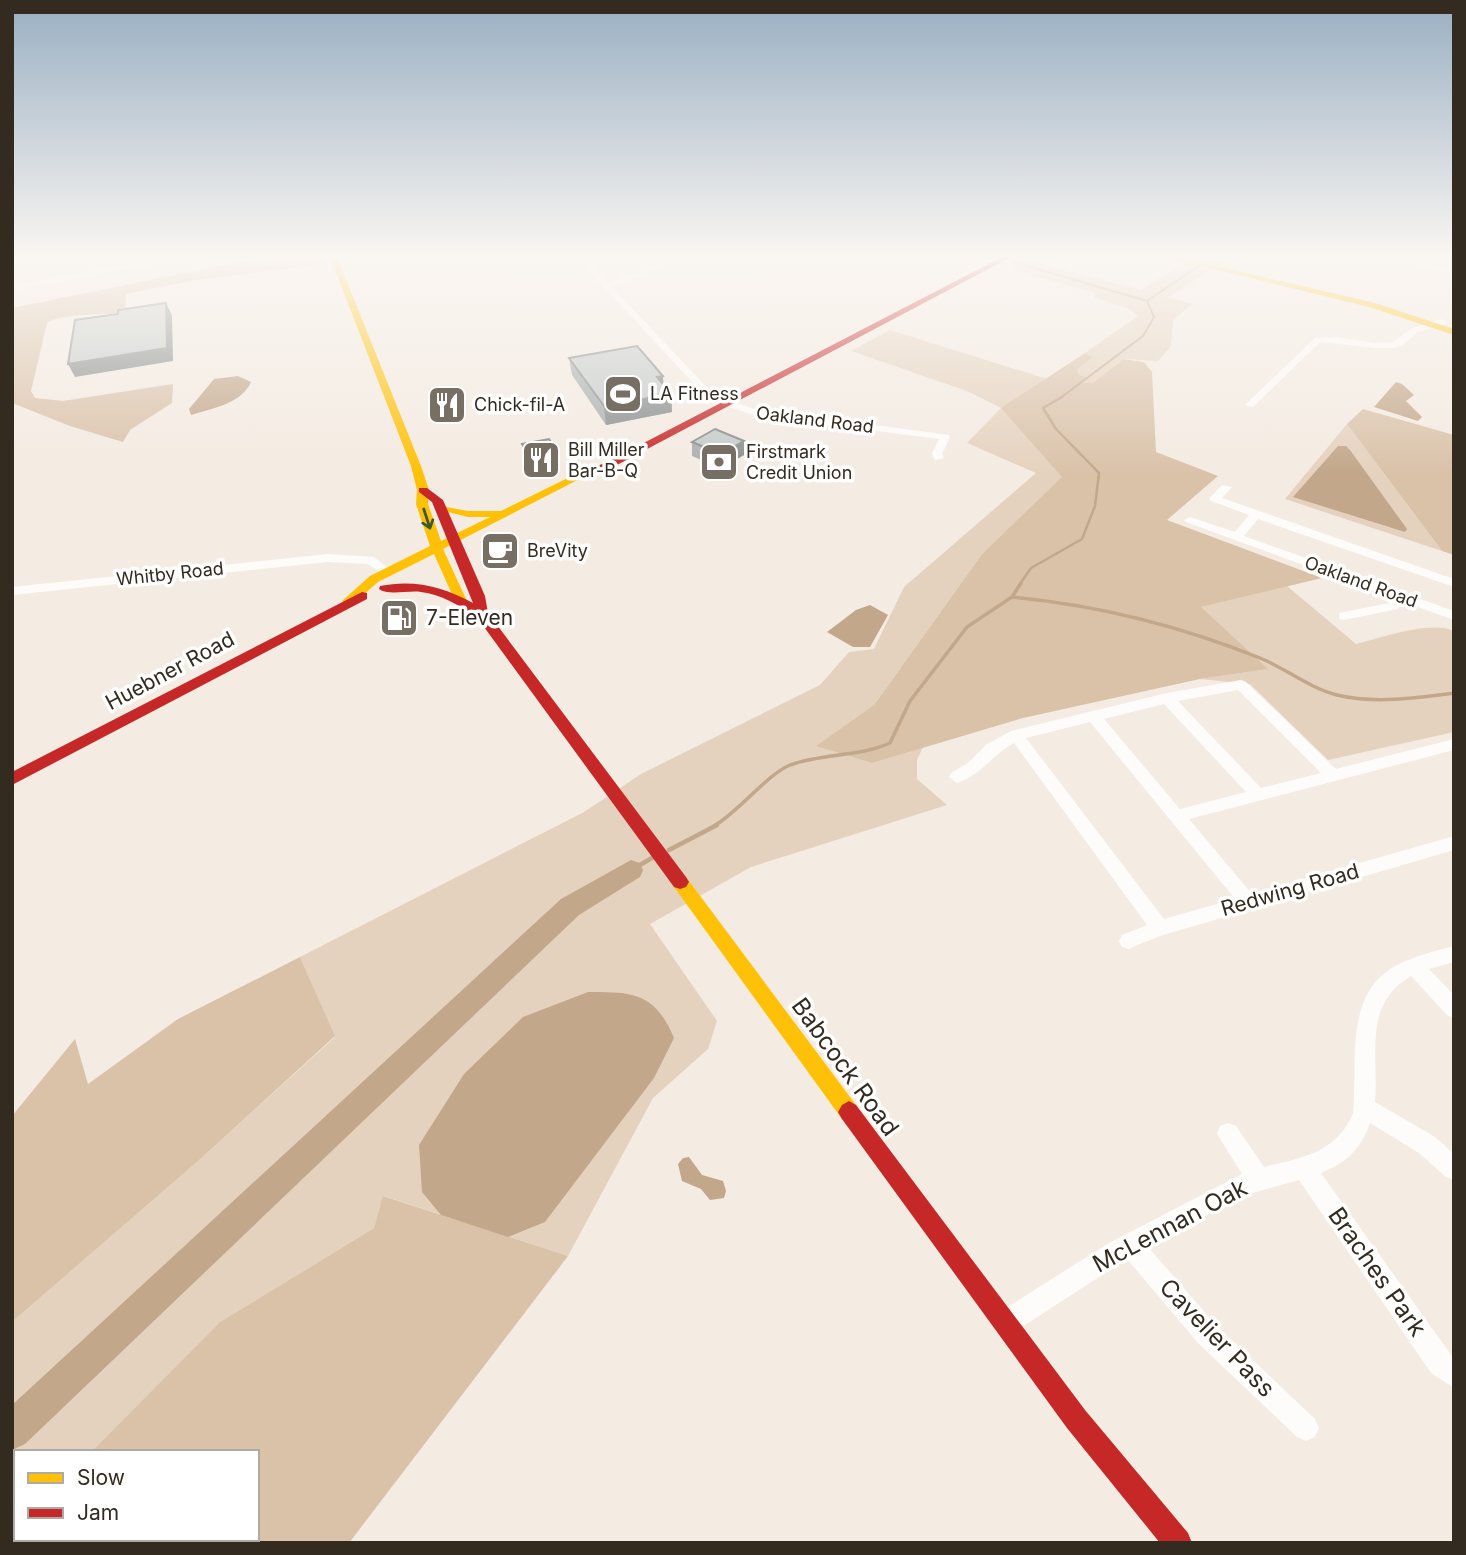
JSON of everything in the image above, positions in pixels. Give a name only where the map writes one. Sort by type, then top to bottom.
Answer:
[{"type":"main road","name":"Babcock Road","points":[[363,330],[392,401],[423,489],[422,504],[439,553],[461,601],[481,613],[1076,1419],[1178,1543]]},
{"type":"main road","name":"Huebner Road","points":[[455,545],[508,512],[582,473],[611,464],[867,330]]},
{"type":"main road","name":"Huebner Road","points":[[12,779],[391,576],[592,480],[611,464]]},
{"type":"main road","name":"Babcock Road","points":[[423,489],[437,500],[480,596],[481,613]]},
{"type":"main road","points":[[440,507],[468,514],[508,512]]},
{"type":"main road","name":"Huebner Road","points":[[391,576],[439,553]]},
{"type":"main road","points":[[391,576],[410,585],[434,586],[461,601]]},
{"type":"street","name":"Oakland Road","points":[[647,330],[709,396],[724,404],[753,412],[944,440]]},
{"type":"street","points":[[1250,405],[1312,345],[1329,339],[1393,345],[1400,343],[1411,332],[1425,330]]},
{"type":"street","points":[[1226,487],[1215,499],[1454,583]]},
{"type":"street","points":[[1237,537],[1256,514]]},
{"type":"street","name":"Oakland Road","points":[[1190,520],[1454,616]]},
{"type":"street","name":"Whitby Road","points":[[12,591],[328,558],[370,559],[391,576]]},
{"type":"street","points":[[1344,616],[1393,606],[1402,597]]},
{"type":"street","points":[[957,777],[974,767],[992,748],[1016,735],[1167,698],[1241,685],[1333,775]]},
{"type":"street","points":[[1167,698],[1257,794]]},
{"type":"street","points":[[1093,716],[1249,903]]},
{"type":"street","points":[[1016,735],[1160,929]]},
{"type":"street","points":[[1178,816],[1454,744]]},
{"type":"street","name":"Redwing Road","points":[[1128,941],[1160,929],[1454,843]]},
{"type":"street","name":"McLennan Oak","points":[[1005,1323],[1110,1255],[1232,1189],[1258,1178],[1320,1163],[1339,1153],[1358,1130],[1364,1107],[1365,1028],[1377,993],[1390,980],[1415,967],[1454,954]]},
{"type":"street","points":[[1415,967],[1454,1009]]},
{"type":"street","points":[[1364,1107],[1427,1145],[1454,1169]]},
{"type":"street","points":[[1228,1134],[1258,1178]]},
{"type":"street","name":"Braches Park","points":[[1303,1167],[1440,1364],[1454,1376]]},
{"type":"street","name":"Cavelier Pass","points":[[1131,1245],[1207,1334],[1306,1429]]},
{"type":"shaded area","points":[[12,330],[45,330],[31,391],[35,398],[63,401],[173,384],[172,403],[130,430],[123,442],[70,426],[12,403]]},
{"type":"shaded area","points":[[890,330],[1047,379],[1002,408],[1063,477],[982,554],[874,705],[817,746],[872,763],[923,747],[917,760],[917,779],[947,805],[751,867],[650,924],[717,1021],[708,1049],[653,1098],[568,1256],[384,1196],[374,1228],[220,1322],[93,1450],[14,1450],[12,1532],[12,1322],[197,1162],[335,1037],[300,957],[584,812],[641,774],[820,685],[849,652],[874,649],[904,587],[1036,473],[967,443],[1001,408],[967,391],[851,351]]},
{"type":"shaded area","points":[[1119,330],[1172,330],[1171,346],[1158,361],[1123,359],[1093,383],[1080,383],[1076,369],[1092,356],[1085,353]]},
{"type":"shaded area","points":[[1085,353],[1093,357],[1077,369],[1079,375],[1086,377],[1081,383],[1093,383],[1123,359],[1144,362],[1152,372],[1156,452],[1218,476],[1167,520],[1322,578],[1201,607],[1268,669],[1200,679],[1023,718],[872,763],[816,746],[874,705],[982,554],[1062,477],[1001,408]]},
{"type":"shaded area","points":[[238,376],[251,382],[240,395],[226,404],[191,415],[189,409],[214,379]]},
{"type":"shaded area","points":[[1396,382],[1414,395],[1406,401],[1422,417],[1418,421],[1374,407]]},
{"type":"shaded area","points":[[1363,409],[1454,435],[1454,555],[1442,551],[1347,424]]},
{"type":"shaded area","points":[[1347,424],[1442,551],[1285,499]]},
{"type":"shaded area","points":[[1338,446],[1346,446],[1350,450],[1407,529],[1405,532],[1293,497]]},
{"type":"shaded area","points":[[1287,586],[1356,644],[1419,629],[1444,628],[1454,631],[1454,732],[1328,760],[1250,684],[1200,679],[1267,669],[1200,607]]},
{"type":"shaded area","points":[[870,605],[888,615],[870,647],[853,647],[827,632],[856,610]]},
{"type":"shaded area","points":[[300,957],[335,1036],[197,1162],[12,1322],[12,1116],[75,1039],[88,1084],[178,1019]]},
{"type":"shaded area","points":[[588,992],[630,994],[650,1003],[659,1011],[674,1038],[654,1078],[545,1222],[508,1237],[441,1215],[422,1192],[419,1145],[464,1074],[523,1017]]},
{"type":"shaded area","points":[[689,1157],[702,1175],[723,1181],[726,1191],[724,1198],[710,1200],[701,1189],[682,1181],[678,1164],[683,1158]]},
{"type":"shaded area","points":[[383,1196],[568,1256],[349,1543],[12,1543],[14,1530],[14,1541],[259,1541],[259,1450],[93,1450],[220,1322],[374,1228]]},
{"type":"building","points":[[73,330],[167,330],[167,348],[68,364]]},
{"type":"building","points":[[637,346],[663,376],[657,377],[671,394],[604,406],[569,358]]},
{"type":"building","points":[[715,429],[744,441],[721,454],[692,442]]},
{"type":"building","points":[[549,439],[555,449],[528,454],[522,444]]},
{"type":"building","points":[[407,604],[413,613],[387,622],[381,612]]},
{"type":"waterway","points":[[1061,398],[1143,336],[1147,330]]},
{"type":"waterway","points":[[1020,584],[1031,568],[1082,539],[1095,506],[1099,473],[1056,429],[1043,408],[1061,398]]},
{"type":"waterway","points":[[1012,597],[1021,583]]},
{"type":"waterway","points":[[714,826],[790,765],[815,758],[866,751],[890,743],[910,701],[967,627],[1012,597]]},
{"type":"waterway","points":[[1012,597],[1107,611],[1200,636],[1260,658],[1317,688],[1337,695],[1381,700],[1454,693]]},
{"type":"waterway","points":[[669,850],[717,825]]},
{"type":"waterway","points":[[631,870],[652,858]]},
{"type":"waterway","points":[[12,1431],[570,907],[631,870]]},
{"type":"traffic: slow","points":[[362,330],[416,466],[423,490],[422,504],[437,548]]},
{"type":"traffic: slow","points":[[1447,330],[1454,332]]},
{"type":"traffic: slow","points":[[348,601],[374,579],[592,470]]},
{"type":"traffic: slow","points":[[440,507],[468,514],[497,513]]},
{"type":"traffic: slow","points":[[437,548],[461,601]]},
{"type":"traffic: slow","points":[[680,882],[849,1112]]},
{"type":"traffic: jam","points":[[592,470],[611,464],[868,330]]},
{"type":"traffic: jam","points":[[423,490],[437,500],[453,539]]},
{"type":"traffic: jam","points":[[453,539],[479,596],[481,613]]},
{"type":"traffic: jam","points":[[385,589],[413,587],[436,590],[481,613],[680,882]]},
{"type":"traffic: jam","points":[[12,779],[362,596]]},
{"type":"traffic: jam","points":[[849,1112],[1076,1419],[1178,1543]]},
{"type":"place","name":"LA Fitness","points":[[623,394]]},
{"type":"place","name":"Chick-fil-A","points":[[447,405]]},
{"type":"place","name":"Bill Miller Bar-B-Q","points":[[541,460]]},
{"type":"place","name":"Firstmark Credit Union","points":[[719,462]]},
{"type":"place","name":"BreVity","points":[[500,551]]},
{"type":"place","name":"7-Eleven","points":[[399,618]]}]
